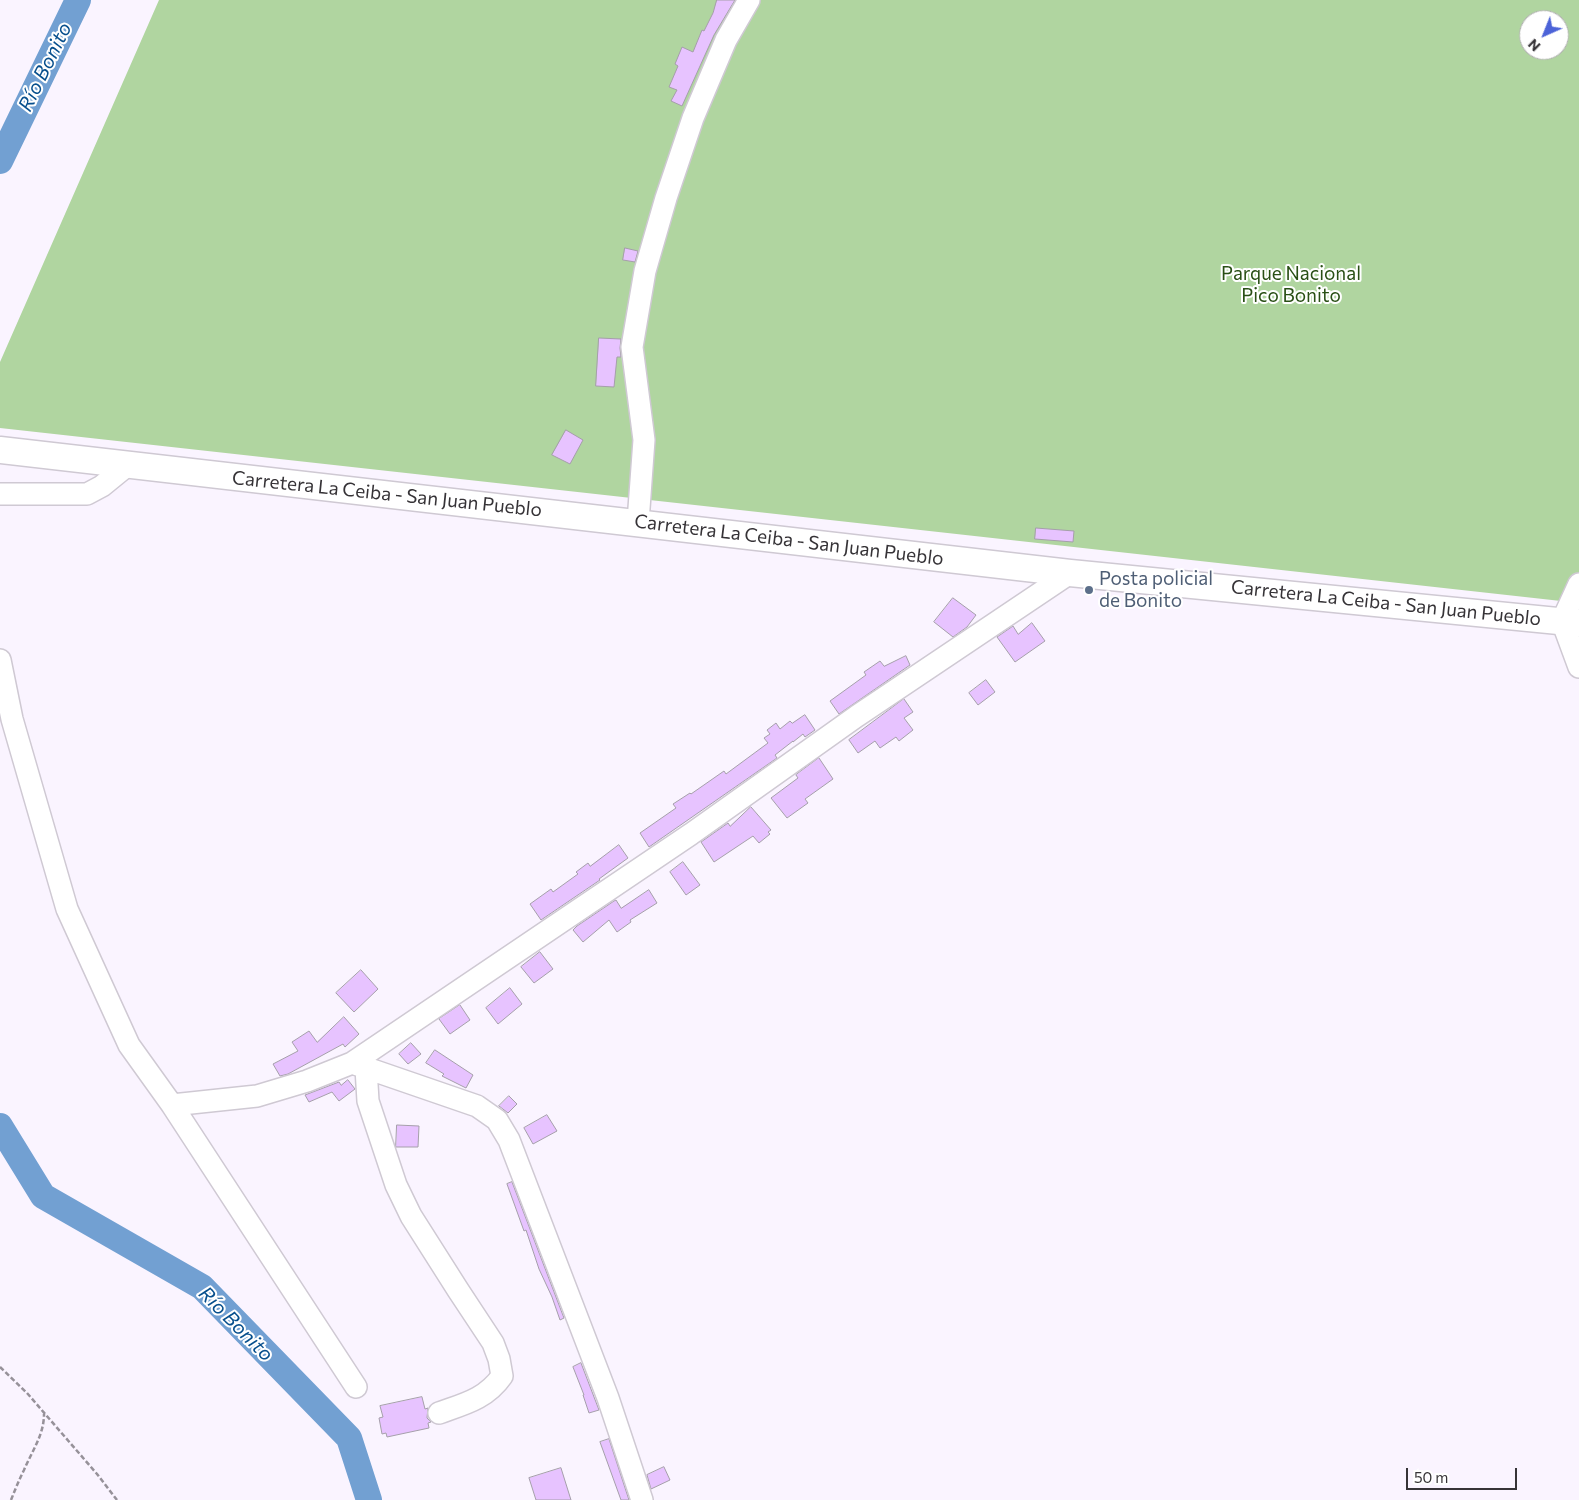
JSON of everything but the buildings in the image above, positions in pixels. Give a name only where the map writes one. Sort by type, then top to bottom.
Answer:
[{"type":"main road","name":"Carretera La Ceiba - San Juan Pueblo","points":[[0,450],[1070,572],[1570,622]]},
{"type":"street","points":[[638,522],[644,440],[632,347],[645,270],[666,198],[693,118],[726,40],[749,0]]},
{"type":"street","points":[[0,494],[87,494],[102,486],[130,464]]},
{"type":"street","points":[[172,1105],[257,1096],[359,1066],[489,970],[692,834],[857,716],[1070,572]]},
{"type":"street","points":[[1579,584],[1570,622],[1579,667]]},
{"type":"street","points":[[0,660],[12,719],[67,909],[130,1045],[172,1105],[356,1387]]},
{"type":"street","points":[[359,1066],[368,1101],[396,1185],[411,1216],[493,1342],[499,1360],[502,1376],[495,1386],[481,1397],[439,1413]]},
{"type":"street","points":[[359,1066],[477,1106],[497,1120],[509,1140],[597,1370],[642,1500]]},
{"type":"path","points":[[0,1368],[44,1412],[117,1500]]},
{"type":"path","points":[[11,1500],[24,1469],[38,1443],[44,1424],[44,1412]]},
{"type":"green space","name":"Parque Nacional Pico Bonito","points":[[159,0],[1579,0],[1579,603],[0,428],[0,362]]},
{"type":"waterway","name":"Río Bonito","points":[[0,161],[78,0]]},
{"type":"waterway","name":"Río Bonito","points":[[0,1126],[43,1196],[202,1287],[349,1438],[369,1500]]},
{"type":"place","name":"Posta policial de Bonito","points":[[1089,590]]}]
